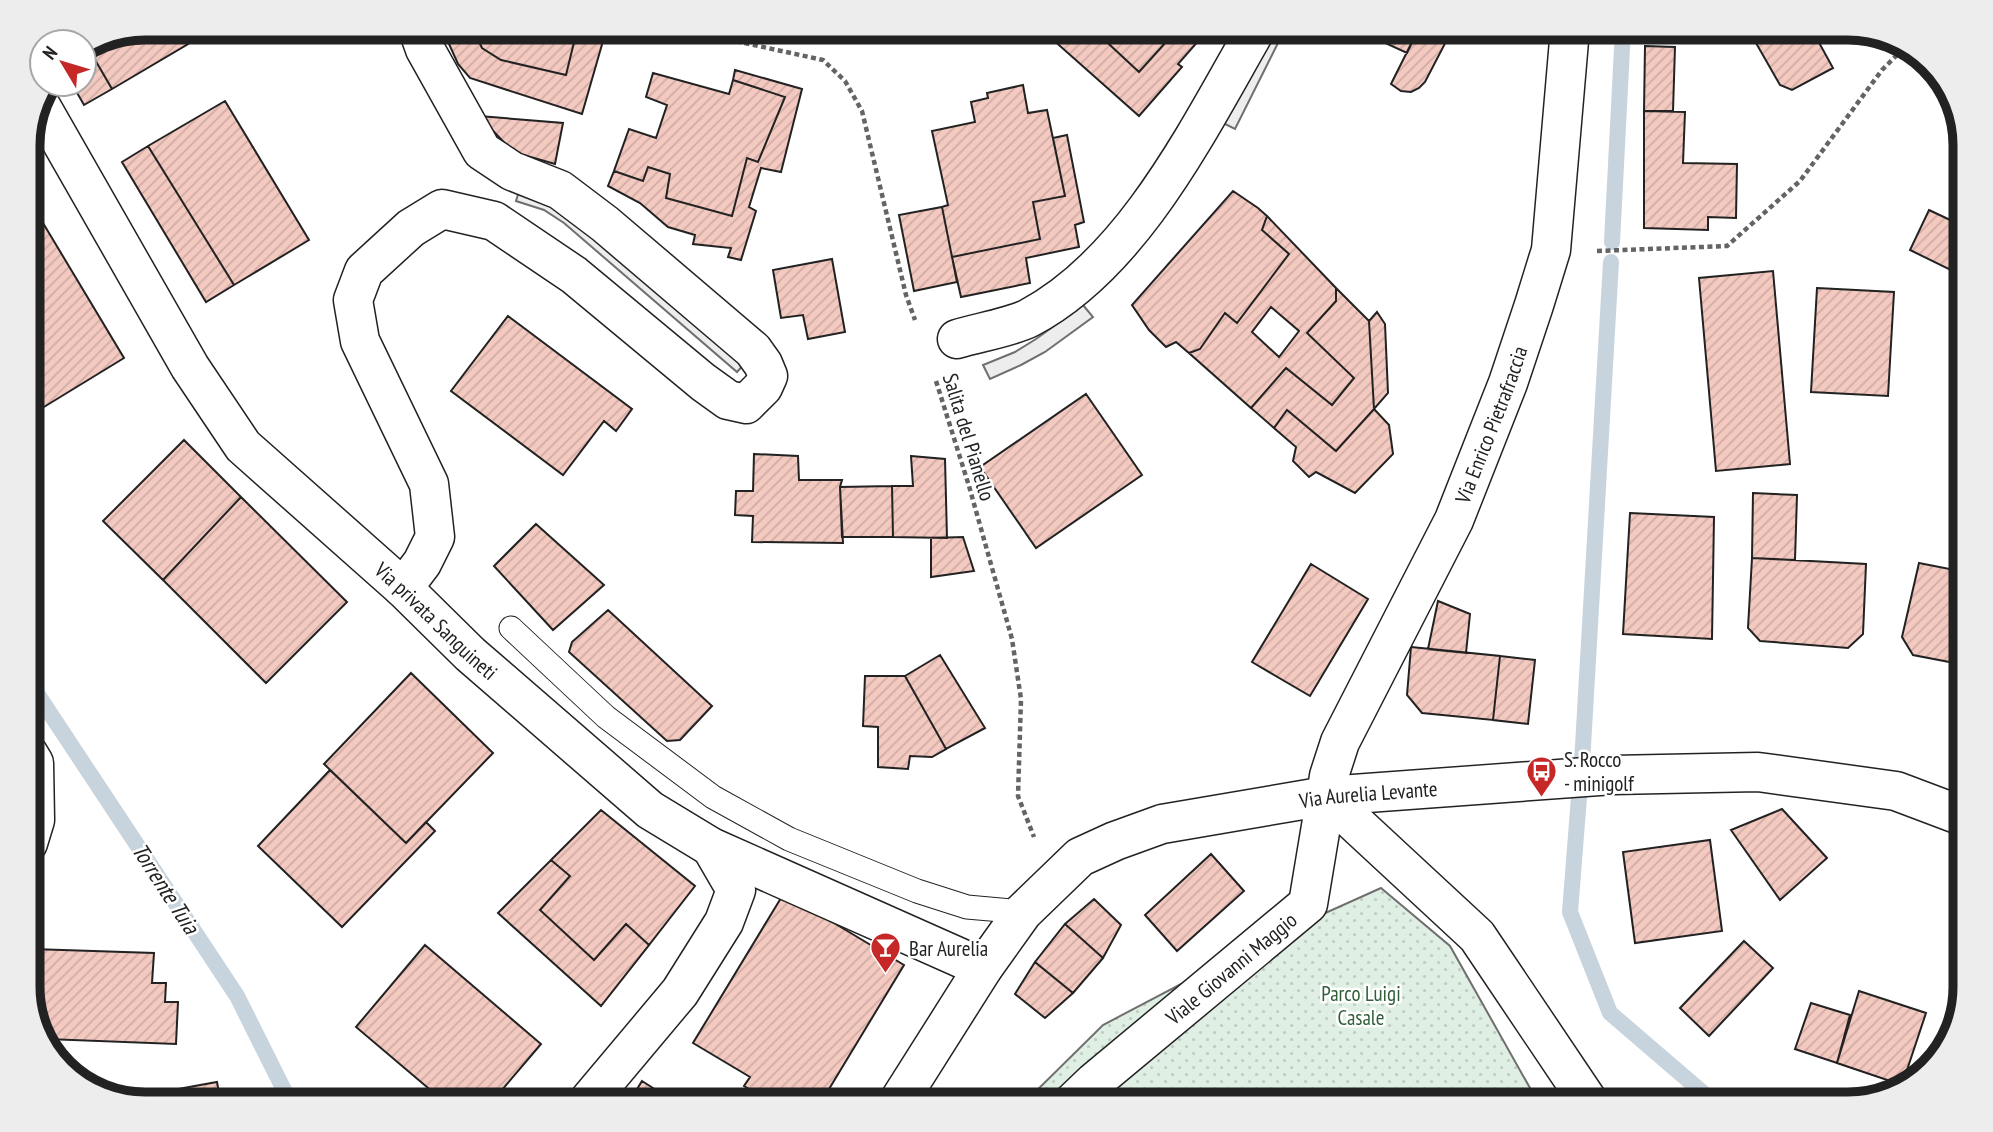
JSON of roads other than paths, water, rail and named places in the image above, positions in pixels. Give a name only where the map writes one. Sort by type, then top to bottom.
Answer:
[{"type":"street","points":[[403,588],[422,563],[435,537],[429,484],[360,341],[353,300],[364,271],[411,228],[442,209],[494,221],[574,275],[728,400],[746,404],[763,387],[768,376],[753,350],[605,223],[560,190],[512,171],[482,151],[421,40]]},
{"type":"street","points":[[957,339],[1027,319],[1084,281],[1135,224],[1185,152],[1250,40]]},
{"type":"street","name":"Via Enrico Pietrafraccia","points":[[1326,796],[1339,742],[1454,520],[1508,383],[1534,305],[1551,250],[1569,40]]},
{"type":"street","name":"Via privata Sanguineti","points":[[45,114],[190,367],[243,446],[403,588],[470,654],[650,810],[710,847],[984,968]]},
{"type":"street","name":"Via Aurelia Levante","points":[[905,1092],[1023,912],[1080,858],[1115,841],[1162,824],[1326,796],[1613,775],[1758,772],[1896,791],[1953,812]]},
{"type":"street","name":"Viale Giovanni Maggio","points":[[1084,1092],[1308,904],[1326,796]]},
{"type":"street","points":[[1326,796],[1477,936],[1582,1092]]},
{"type":"street","points":[[596,1092],[680,992],[724,922],[736,890],[710,847]]},
{"type":"lane","points":[[511,628],[606,717],[713,797],[789,839],[917,891],[967,907],[1023,912]]},
{"type":"waterway","points":[[1612,242],[1622,40]]},
{"type":"waterway","points":[[1611,262],[1583,746],[1570,912],[1610,1013],[1702,1092]]},
{"type":"waterway","name":"Torrente Tuia","points":[[40,698],[237,996],[285,1092]]},
{"type":"place","name":"S. Rocco - minigolf","points":[[1541,798]]},
{"type":"place","name":"Bar Aurelia","points":[[886,975]]},
{"type":"park label","name":"Parco Luigi Casale","points":[[1361,1005]]}]
